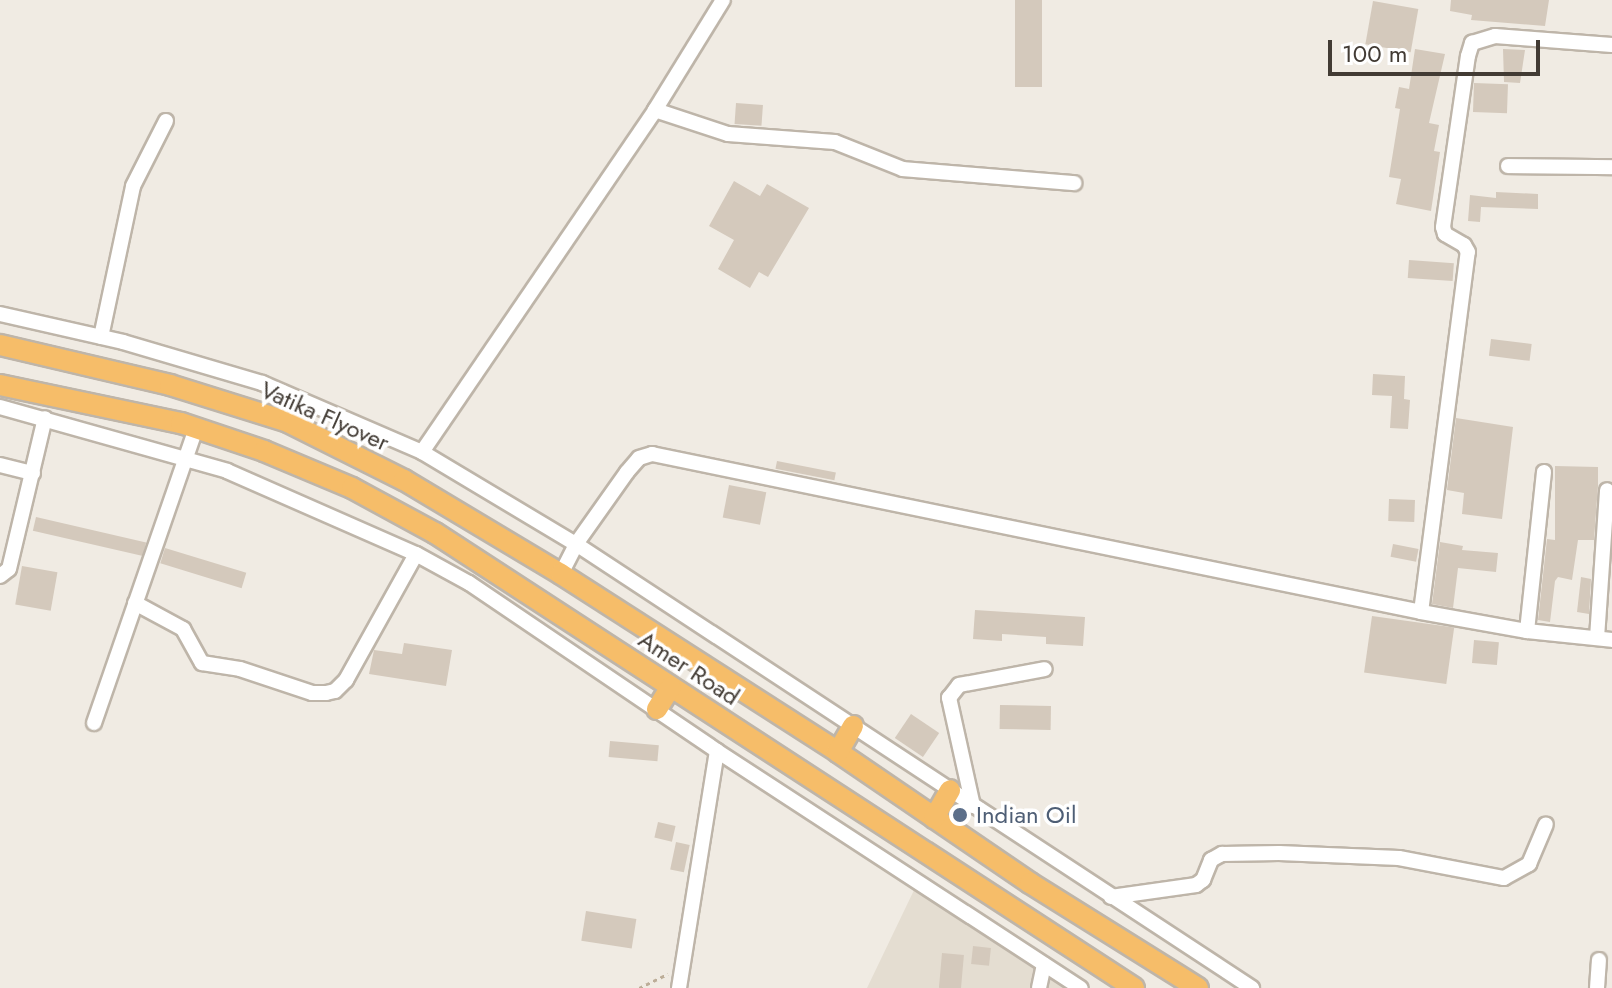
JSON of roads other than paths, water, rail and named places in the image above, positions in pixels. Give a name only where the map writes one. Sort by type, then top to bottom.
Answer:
[{"type":"highway","name":"Vatika Flyover","points":[[0,345],[141,378],[288,422],[404,480],[561,574],[838,752],[1030,883],[1198,988]]},
{"type":"highway","points":[[0,385],[196,428]]},
{"type":"highway","name":"Amer Road","points":[[196,428],[278,457],[385,506],[435,533],[1134,988]]},
{"type":"highway","points":[[657,709],[671,687]]},
{"type":"highway","points":[[838,752],[853,726]]},
{"type":"highway","points":[[934,818],[950,790]]},
{"type":"street","points":[[422,452],[655,110],[723,0]]},
{"type":"street","points":[[1421,612],[1468,252],[1464,245],[1445,234],[1443,227],[1472,43],[1495,36],[1612,45]]},
{"type":"street","points":[[655,110],[728,134],[835,142],[903,169],[1074,183]]},
{"type":"street","points":[[101,337],[133,186],[166,121]]},
{"type":"street","points":[[1508,166],[1612,167]]},
{"type":"street","points":[[0,314],[101,337],[262,383],[422,452],[576,544],[1252,988]]},
{"type":"street","points":[[0,407],[227,471],[416,554],[469,583],[717,751],[1081,988]]},
{"type":"street","points":[[0,576],[9,569],[45,418]]},
{"type":"street","points":[[94,723],[196,428]]},
{"type":"street","points":[[561,574],[576,544],[627,472],[639,458],[652,454],[1421,612],[1527,631],[1604,639],[1607,490]]},
{"type":"street","points":[[0,465],[33,473]]},
{"type":"street","points":[[1527,631],[1544,472]]},
{"type":"street","points":[[135,603],[183,629],[202,663],[240,669],[312,693],[326,693],[335,691],[346,680],[416,554]]},
{"type":"street","points":[[973,806],[951,707],[953,691],[959,685],[983,679],[1045,669]]},
{"type":"street","points":[[679,988],[717,751]]},
{"type":"street","points":[[1111,897],[1196,885],[1203,880],[1211,860],[1222,854],[1399,858],[1504,878],[1529,864],[1546,824]]},
{"type":"street","points":[[1597,988],[1599,960]]},
{"type":"street","points":[[1039,988],[1044,965]]},
{"type":"place","name":"Indian Oil","points":[[960,815]]}]
